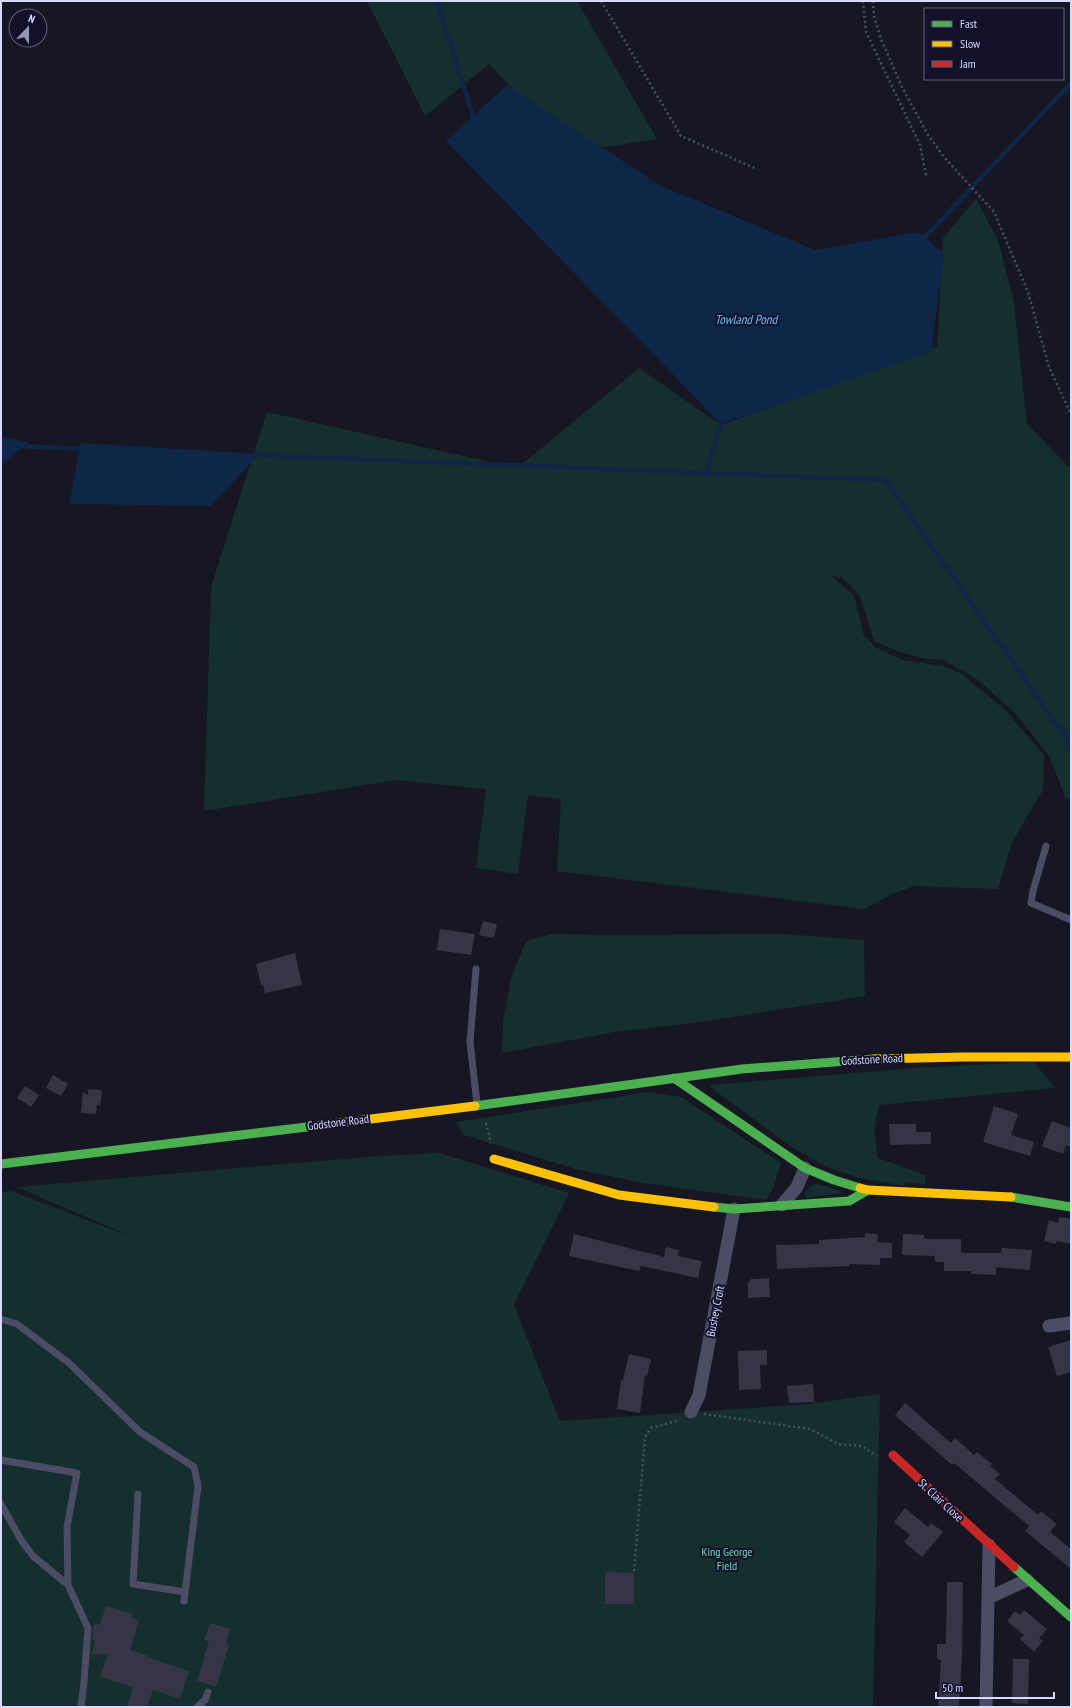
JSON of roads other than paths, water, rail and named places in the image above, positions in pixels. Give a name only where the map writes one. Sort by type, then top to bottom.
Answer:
[{"type":"main road","name":"Godstone Road","points":[[1,1164],[130,1146],[477,1106],[674,1078],[783,1065],[883,1057],[1071,1057]]},
{"type":"main road","points":[[674,1078],[805,1168],[834,1180],[868,1190],[1009,1197],[1071,1207]]},
{"type":"main road","points":[[494,1159],[619,1195],[734,1209],[848,1201],[868,1190]]},
{"type":"main road","name":"St. Clair Close","points":[[893,1455],[989,1545],[1071,1617]]},
{"type":"street","points":[[782,1205],[797,1187],[805,1168]]},
{"type":"street","name":"Bushey Croft","points":[[691,1412],[699,1395],[734,1209]]},
{"type":"street","points":[[1049,1326],[1071,1323]]},
{"type":"street","points":[[986,1707],[989,1545]]},
{"type":"street","points":[[988,1598],[1028,1580]]},
{"type":"lane","points":[[1046,846],[1033,891],[1032,903],[1071,920]]},
{"type":"lane","points":[[476,969],[470,1042],[477,1106]]},
{"type":"lane","points":[[1,1318],[17,1324],[69,1363],[140,1432],[194,1468],[198,1486],[184,1601]]},
{"type":"lane","points":[[1,1460],[76,1473],[67,1527],[68,1586]]},
{"type":"lane","points":[[138,1494],[133,1584],[185,1592]]},
{"type":"lane","points":[[1,1504],[21,1540],[33,1556],[68,1586],[88,1628],[81,1707]]},
{"type":"lane","points":[[197,1707],[205,1700],[208,1692]]},
{"type":"water","name":"Towland Pond","points":[[507,85],[659,185],[815,250],[918,232],[944,254],[931,352],[721,424],[446,141]]},
{"type":"water","points":[[1,437],[28,442],[1,466]]},
{"type":"water","points":[[81,443],[259,454],[211,506],[69,504]]},
{"type":"waterway","points":[[437,1],[473,116]]},
{"type":"waterway","points":[[925,237],[1071,83]]},
{"type":"waterway","points":[[706,473],[721,424]]},
{"type":"waterway","points":[[19,446],[85,449]]},
{"type":"waterway","points":[[253,455],[885,480],[1071,745]]},
{"type":"park label","name":"King George Field","points":[[727,1558]]}]
